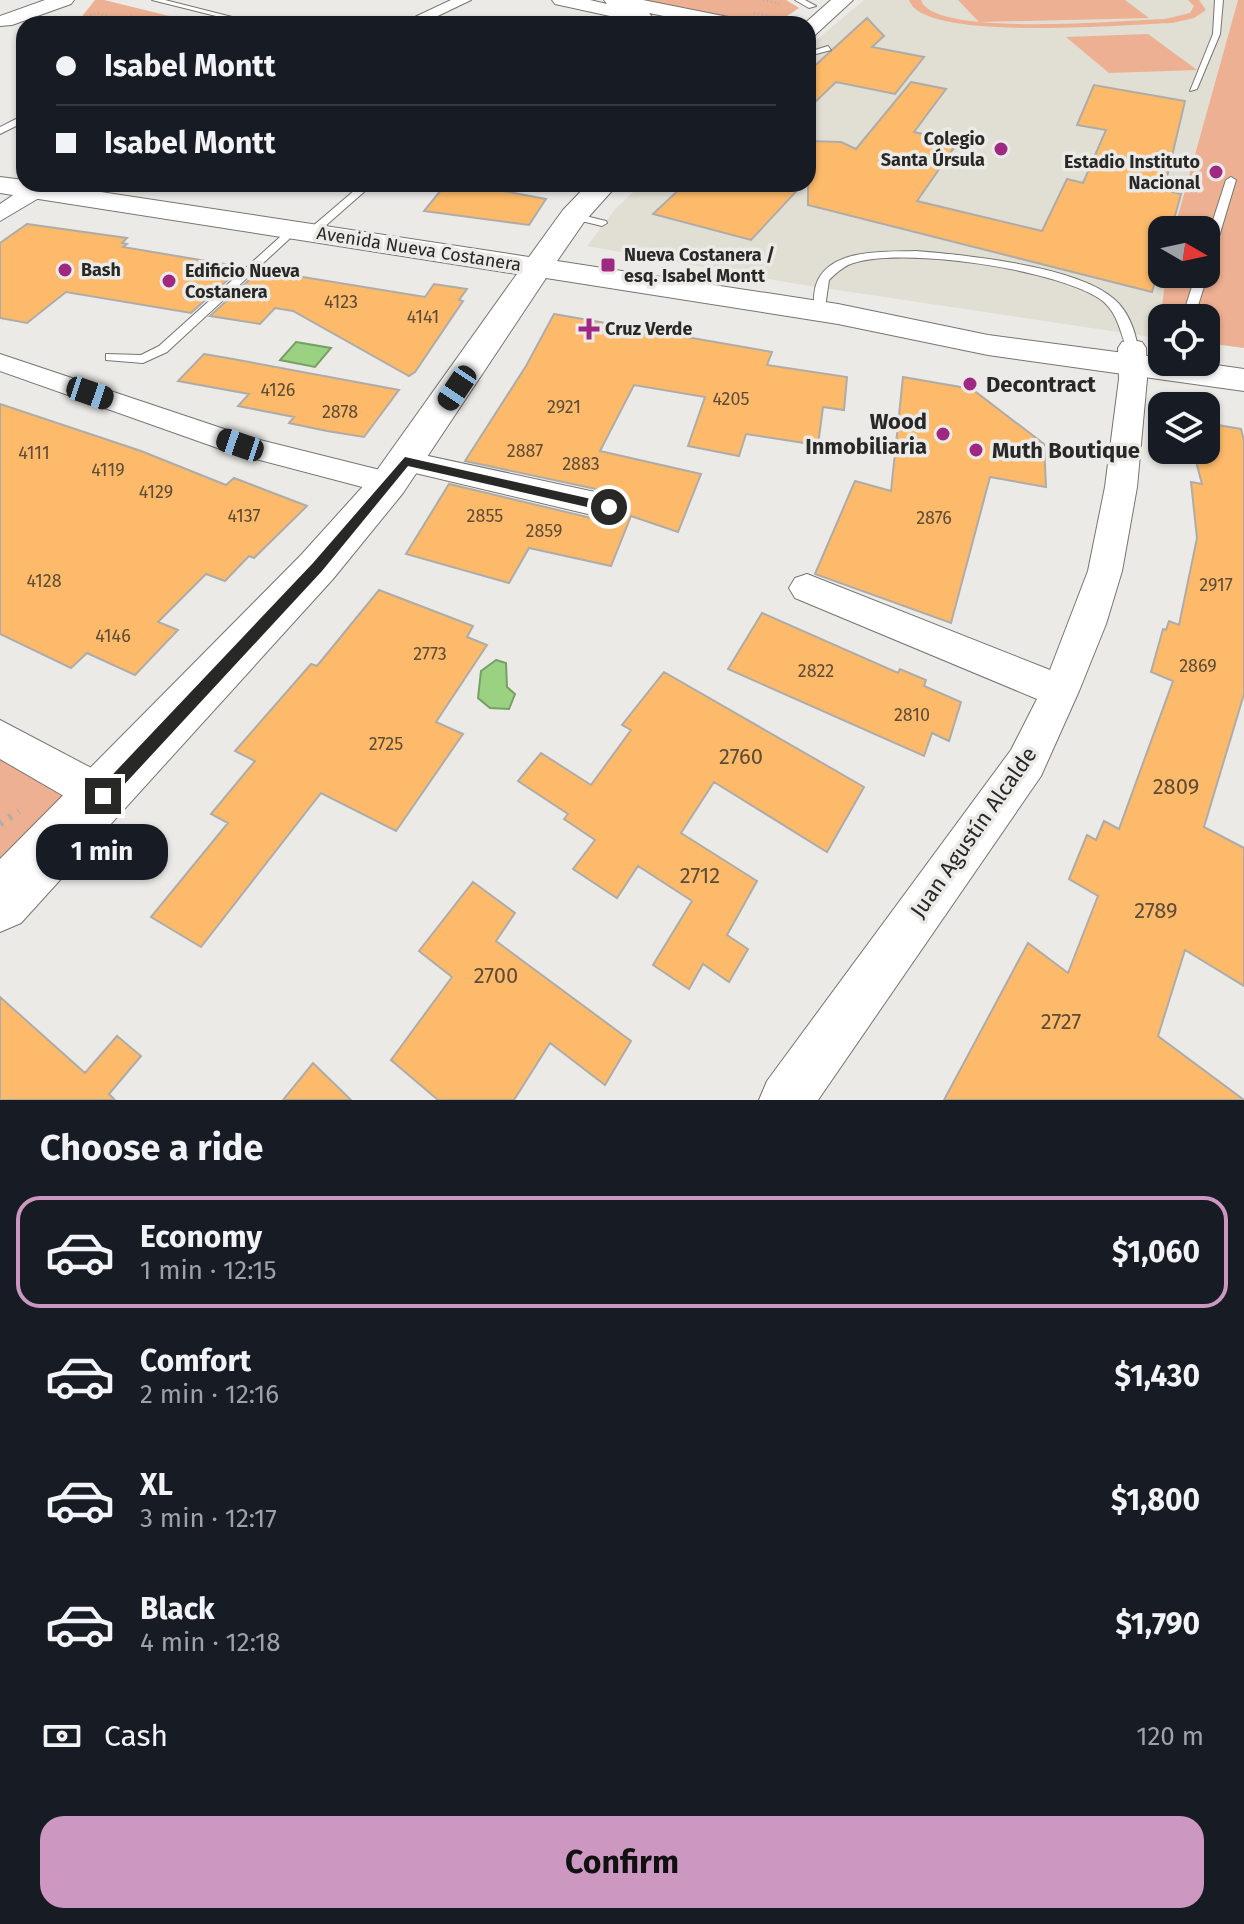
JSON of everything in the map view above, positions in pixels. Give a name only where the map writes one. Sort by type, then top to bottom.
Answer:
[{"type":"main road","points":[[25,16],[64,0]]},
{"type":"main road","points":[[562,0],[639,16]]},
{"type":"main road","points":[[614,0],[693,16]]},
{"type":"main road","points":[[816,24],[843,0]]},
{"type":"main road","name":"Avenida Nueva Costanera","points":[[49,192],[829,313],[874,324],[1148,357]]},
{"type":"main road","points":[[0,902],[317,567],[397,472],[591,192]]},
{"type":"main road","name":"Avenida Nueva Costanera","points":[[1220,362],[1244,364]]},
{"type":"main road","name":"Avenida Nueva Costanera","points":[[1220,374],[1244,380]]},
{"type":"street","points":[[427,16],[464,0]]},
{"type":"street","points":[[0,214],[33,192]]},
{"type":"street","points":[[0,362],[240,445],[609,507]]},
{"type":"street","name":"Juan Agustín Alcalde","points":[[786,1100],[1026,763],[1088,624],[1105,571],[1121,487],[1158,376]]},
{"type":"street","points":[[807,588],[1060,691]]},
{"type":"street","points":[[0,738],[103,796]]},
{"type":"lane","points":[[156,0],[224,16]]},
{"type":"lane","points":[[1193,89],[1208,61],[1220,11],[1219,0]]},
{"type":"lane","points":[[816,51],[828,48]]},
{"type":"lane","points":[[1220,216],[1231,180]]},
{"type":"lane","points":[[111,357],[132,360],[157,353],[302,231],[357,192]]},
{"type":"lane","points":[[573,216],[602,223]]},
{"type":"lane","points":[[829,313],[819,292],[826,273],[857,256],[899,253],[935,255],[1046,273],[1090,288],[1116,307],[1125,322],[1148,344]]},
{"type":"path","points":[[88,16],[97,13],[108,16]]},
{"type":"shaded area","points":[[95,0],[104,0],[169,16],[82,16]]},
{"type":"shaded area","points":[[626,0],[786,0],[799,8],[787,16],[709,16]]},
{"type":"shaded area","name":"Colegio Santa Úrsula","points":[[864,0],[1238,0],[1178,216],[1148,216],[1148,288],[1164,288],[1162,304],[1148,304],[1148,337],[797,284],[587,246],[616,208],[633,192],[816,192],[816,40]]},
{"type":"shaded area","points":[[909,0],[921,0],[933,12],[958,19],[993,23],[1165,19],[1190,13],[1194,6],[1188,0],[1199,0],[1206,10],[1194,18],[1172,23],[1030,28],[950,22],[922,13]]},
{"type":"shaded area","points":[[958,0],[1125,0],[1149,18],[979,22]]},
{"type":"shaded area","name":"Estadio Instituto Nacional","points":[[1238,0],[1244,0],[1244,348],[1220,345],[1220,304],[1162,304],[1164,288],[1220,288],[1220,216],[1178,216]]},
{"type":"shaded area","points":[[1148,34],[1197,70],[1109,73],[1066,37]]},
{"type":"shaded area","points":[[296,342],[331,348],[315,367],[280,360]]},
{"type":"shaded area","points":[[496,660],[506,663],[507,687],[515,694],[509,709],[490,708],[478,698],[481,671]]},
{"type":"shaded area","points":[[0,758],[66,794],[0,858]]},
{"type":"building","points":[[867,18],[884,36],[872,47],[924,57],[895,94],[836,82],[816,101],[816,65]]},
{"type":"building","points":[[911,82],[946,89],[914,132],[958,142],[917,201],[1042,231],[1067,179],[1083,183],[1106,130],[1077,125],[1094,85],[1185,101],[1164,190],[1181,194],[1175,216],[1148,216],[1148,288],[1153,288],[1152,292],[808,205],[808,192],[816,192],[816,141],[841,142],[856,149]]},
{"type":"building","points":[[439,192],[509,192],[546,199],[529,225],[424,211]]},
{"type":"building","points":[[676,192],[796,192],[751,240],[653,214]]},
{"type":"building","points":[[27,224],[127,238],[122,243],[127,244],[123,247],[242,267],[191,313],[66,292],[27,323],[0,318],[0,243]]},
{"type":"building","points":[[260,270],[425,297],[434,284],[467,289],[459,300],[463,301],[415,372],[409,376],[293,311],[275,308],[260,324],[210,316]]},
{"type":"building","points":[[554,314],[772,352],[767,365],[847,377],[844,410],[823,407],[818,445],[746,434],[739,456],[688,446],[705,397],[634,385],[600,451],[701,474],[678,532],[631,516],[611,566],[529,548],[509,583],[406,554],[449,484],[608,522],[621,518],[628,509],[623,497],[610,492],[465,461],[526,366]]},
{"type":"building","points":[[204,354],[399,390],[364,437],[327,431],[289,423],[294,417],[238,406],[249,394],[178,381]]},
{"type":"building","points":[[903,377],[972,389],[1044,444],[1046,487],[990,477],[951,623],[815,574],[855,481],[891,491]]},
{"type":"building","points":[[0,404],[141,451],[226,485],[234,478],[307,506],[254,558],[249,556],[225,581],[206,574],[158,622],[178,630],[135,675],[87,653],[71,668],[0,634]]},
{"type":"building","points":[[1220,425],[1241,429],[1244,440],[1244,694],[1204,827],[1244,848],[1244,986],[1185,950],[1158,1036],[1244,1100],[944,1100],[1028,943],[1068,973],[1098,896],[1069,879],[1087,835],[1096,840],[1104,821],[1119,829],[1173,681],[1151,672],[1163,629],[1166,630],[1169,621],[1179,625],[1197,538],[1191,482],[1202,484],[1197,464],[1220,464]]},
{"type":"building","points":[[379,590],[473,626],[467,637],[487,645],[436,722],[463,734],[396,831],[321,793],[201,947],[151,917],[228,823],[211,814],[255,761],[235,751],[311,664],[317,666]]},
{"type":"building","points":[[762,613],[898,673],[900,669],[926,680],[924,686],[961,702],[949,741],[932,733],[924,756],[728,669]]},
{"type":"building","points":[[664,672],[864,787],[827,852],[714,782],[681,833],[757,881],[727,935],[748,949],[729,982],[703,964],[689,989],[653,965],[692,901],[638,866],[617,898],[573,869],[595,840],[564,819],[568,814],[518,781],[541,753],[591,785],[631,730],[622,725]]},
{"type":"building","points":[[473,882],[515,913],[496,941],[631,1041],[605,1085],[550,1043],[514,1100],[438,1100],[391,1060],[452,977],[419,951]]},
{"type":"building","points":[[0,997],[85,1073],[117,1036],[141,1056],[109,1094],[115,1100],[0,1100]]},
{"type":"building","points":[[313,1063],[351,1100],[283,1100]]},
{"type":"place","name":"Colegio Santa Úrsula","points":[[1001,149]]},
{"type":"place","name":"Estadio Instituto Nacional","points":[[1216,172]]},
{"type":"place","name":"Nueva Costanera / esq. Isabel Montt","points":[[608,265]]},
{"type":"place","name":"Bash","points":[[65,270]]},
{"type":"place","name":"Edificio Nueva Costanera","points":[[169,281]]},
{"type":"place","name":"Cruz Verde","points":[[589,329]]},
{"type":"place","name":"Decontract","points":[[970,384]]},
{"type":"place","name":"Wood Inmobiliaria","points":[[943,434]]},
{"type":"place","name":"Muth Boutique","points":[[976,450]]},
{"type":"route","points":[[103,796],[317,567],[405,461],[609,507]]}]
